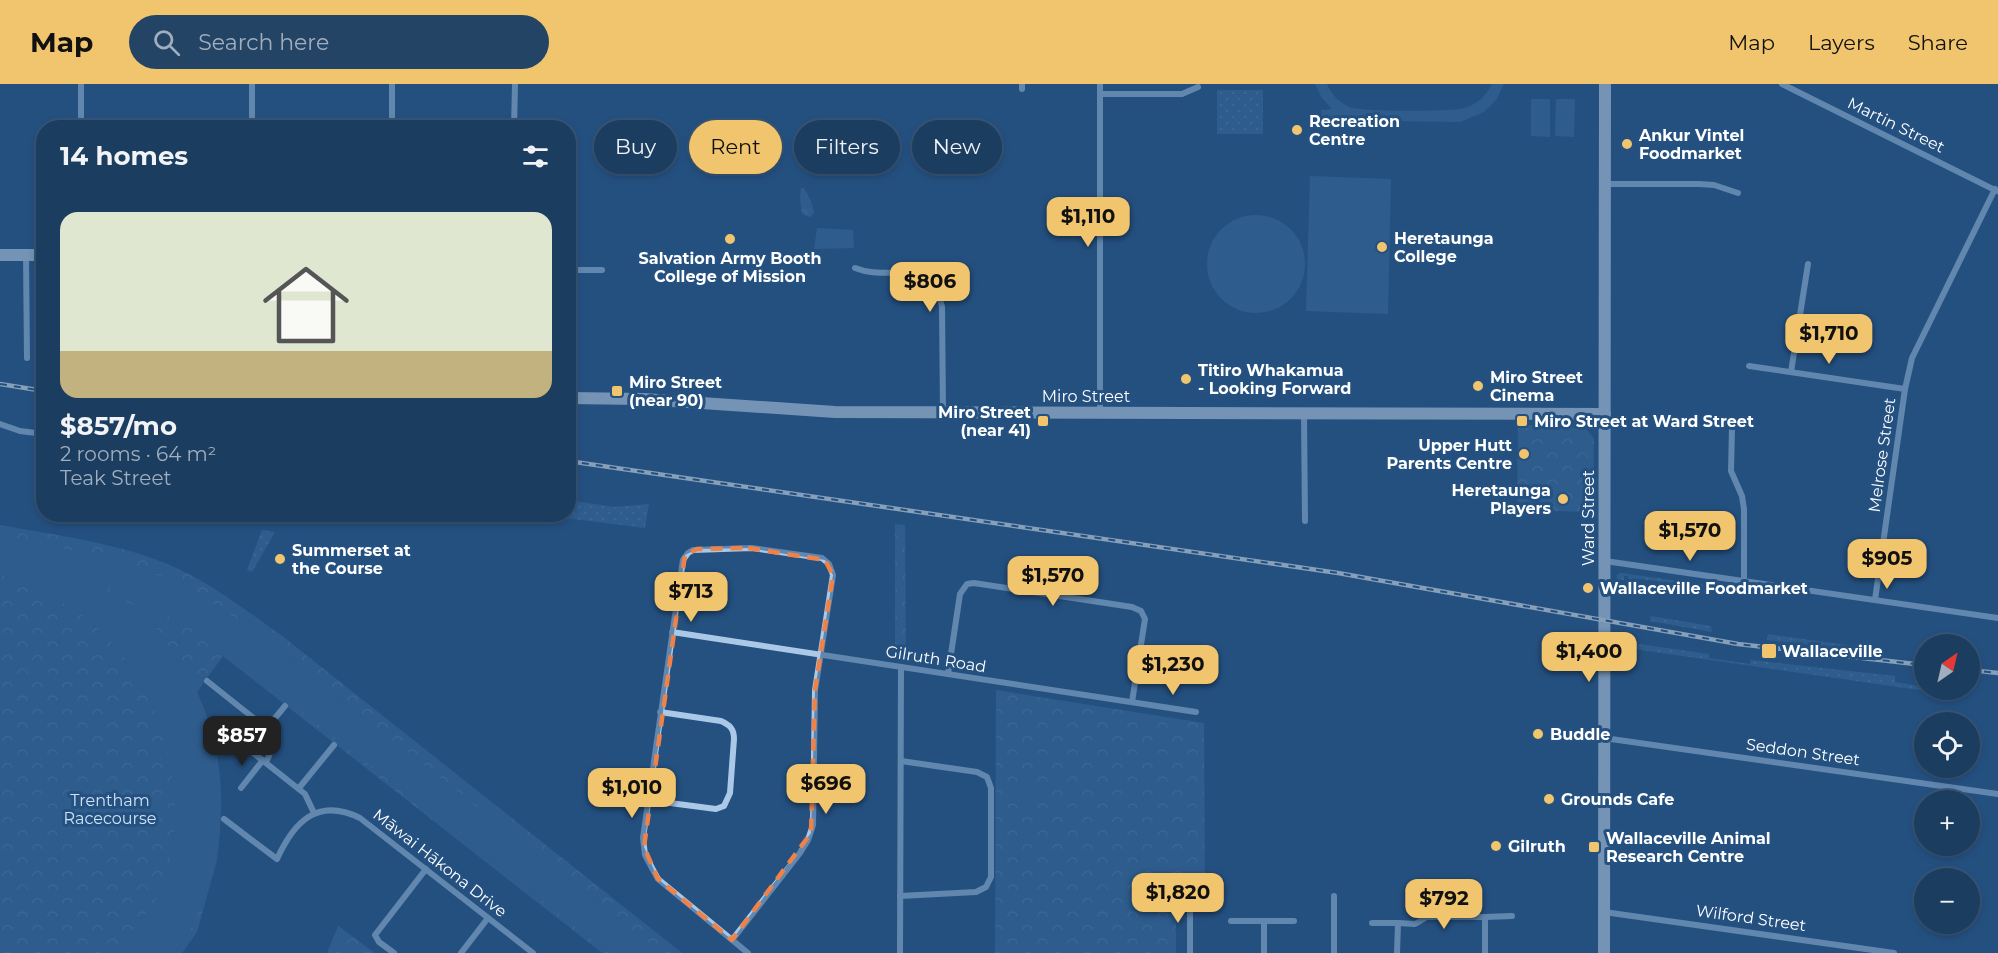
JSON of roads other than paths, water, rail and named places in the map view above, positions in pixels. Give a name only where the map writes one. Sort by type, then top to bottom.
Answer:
[{"type":"street","points":[[81,84],[81,120]]},
{"type":"street","points":[[252,84],[252,120]]},
{"type":"street","points":[[392,84],[392,120]]},
{"type":"street","points":[[514,120],[515,84]]},
{"type":"street","points":[[1100,84],[1100,413]]},
{"type":"street","name":"Ward Street","points":[[1604,953],[1605,84]]},
{"type":"street","name":"Martin Street","points":[[1782,84],[1996,190]]},
{"type":"street","points":[[1100,94],[1182,94],[1198,87]]},
{"type":"street","points":[[1605,184],[1714,185],[1738,193]]},
{"type":"street","name":"Melrose Street","points":[[1875,600],[1905,389],[1912,358],[1996,190]]},
{"type":"street","points":[[0,255],[36,255]]},
{"type":"street","points":[[26,255],[27,358]]},
{"type":"street","points":[[1791,372],[1808,264]]},
{"type":"street","points":[[855,268],[864,272],[921,275],[934,286],[940,295],[943,413]]},
{"type":"street","points":[[576,270],[602,270]]},
{"type":"street","points":[[1749,366],[1905,389]]},
{"type":"street","name":"Miro Street","points":[[576,398],[643,399],[835,412],[1605,414]]},
{"type":"street","points":[[1304,413],[1305,520]]},
{"type":"street","points":[[0,424],[36,433]]},
{"type":"street","points":[[1732,427],[1731,471],[1742,496],[1744,509],[1744,582]]},
{"type":"street","points":[[732,940],[800,853],[811,833],[814,811],[815,690],[832,572],[827,561],[818,558],[752,548],[690,551],[682,561],[643,838],[645,855],[652,871],[664,886],[748,953]]},
{"type":"street","points":[[1605,561],[1998,618]]},
{"type":"street","points":[[948,674],[960,594],[967,584],[974,583],[1132,607],[1141,611],[1145,620],[1132,702]]},
{"type":"street","name":"Gilruth Road","points":[[672,632],[1196,712]]},
{"type":"street","points":[[900,953],[901,667]]},
{"type":"street","points":[[207,681],[256,720],[261,736],[268,740],[271,748],[264,761],[241,788]]},
{"type":"street","points":[[224,819],[276,859],[294,828],[314,813],[308,798],[299,788],[251,749],[252,739],[261,736],[285,706]]},
{"type":"street","points":[[1184,719],[1185,710]]},
{"type":"street","points":[[647,800],[710,810],[724,806],[730,794],[734,733],[730,726],[721,721],[660,712]]},
{"type":"street","name":"Seddon Street","points":[[1604,738],[1998,794]]},
{"type":"street","points":[[299,788],[334,745]]},
{"type":"street","points":[[900,896],[976,892],[986,887],[991,877],[991,788],[987,777],[977,772],[901,761]]},
{"type":"street","name":"Māwai Hākona Drive","points":[[314,813],[337,810],[360,818],[533,953]]},
{"type":"street","points":[[394,953],[379,942],[375,935],[426,869]]},
{"type":"street","points":[[1190,894],[1190,953]]},
{"type":"street","points":[[1334,896],[1334,953]]},
{"type":"street","name":"Wilford Street","points":[[1604,912],[1894,953]]},
{"type":"street","points":[[1372,923],[1415,924],[1427,917],[1512,916]]},
{"type":"street","points":[[1485,917],[1485,953]]},
{"type":"street","points":[[461,953],[488,918]]},
{"type":"street","points":[[1231,921],[1294,921]]},
{"type":"street","points":[[1264,921],[1264,953]]},
{"type":"street","points":[[1397,953],[1398,923]]},
{"type":"railway","points":[[0,384],[36,390]]},
{"type":"railway","points":[[576,462],[1338,573],[1738,644],[1914,664]]},
{"type":"railway","points":[[1980,671],[1998,673]]},
{"type":"place","name":"Recreation Centre","points":[[1297,130]]},
{"type":"place","name":"Ankur Vintel Foodmarket","points":[[1627,144]]},
{"type":"place","name":"Salvation Army Booth College of Mission","points":[[730,239]]},
{"type":"place","name":"Heretaunga College","points":[[1382,247]]},
{"type":"place","name":"Titiro Whakamua - Looking Forward","points":[[1186,379]]},
{"type":"place","name":"Miro Street Cinema","points":[[1478,386]]},
{"type":"place","name":"Miro Street (near 90)","points":[[617,391]]},
{"type":"place","name":"Miro Street (near 41)","points":[[1043,421]]},
{"type":"place","name":"Miro Street at Ward Street","points":[[1522,421]]},
{"type":"place","name":"Upper Hutt Parents Centre","points":[[1524,454]]},
{"type":"place","name":"Heretaunga Players","points":[[1563,499]]},
{"type":"place","name":"Summerset at the Course","points":[[280,559]]},
{"type":"place","name":"Wallaceville Foodmarket","points":[[1588,588]]},
{"type":"place","name":"Wallaceville","points":[[1769,651]]},
{"type":"place","name":"Buddle","points":[[1538,734]]},
{"type":"place","name":"Grounds Cafe","points":[[1549,799]]},
{"type":"place","name":"Gilruth","points":[[1496,846]]},
{"type":"place","name":"Wallaceville Animal Research Centre","points":[[1594,847]]},
{"type":"park label","name":"Trentham Racecourse","points":[[110,809]]}]
